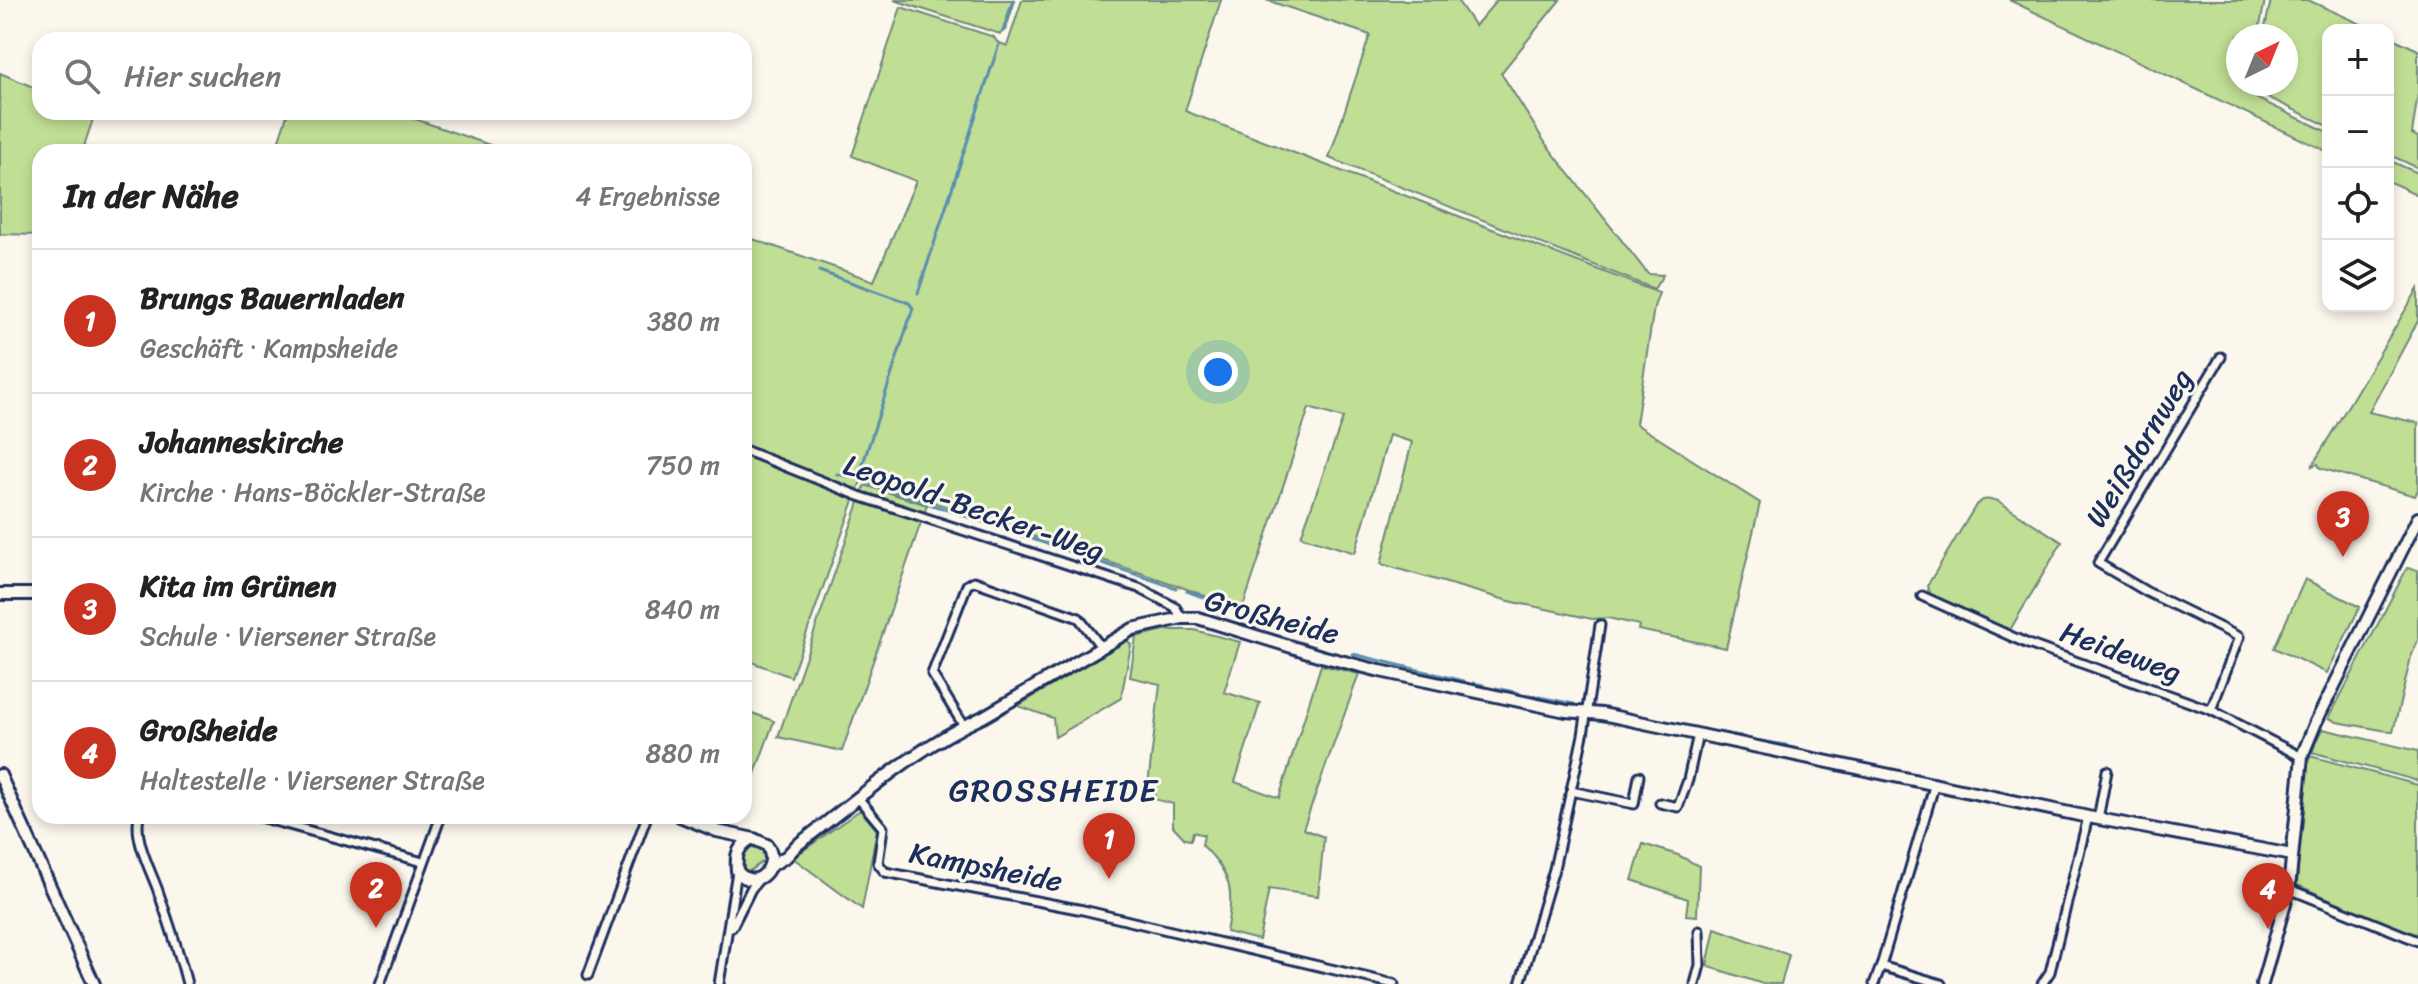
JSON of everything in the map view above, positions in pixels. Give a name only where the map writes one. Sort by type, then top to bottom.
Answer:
[{"type":"street","name":"Weißdornweg","points":[[2211,710],[2239,637],[2147,592],[2098,563],[2221,357]]},
{"type":"street","name":"Leopold-Becker-Weg","points":[[752,453],[859,496],[1139,588],[1175,607],[1182,618]]},
{"type":"street","points":[[2262,984],[2289,889],[2302,756],[2418,518]]},
{"type":"street","points":[[964,726],[932,674],[967,585],[974,581],[1079,618],[1101,647]]},
{"type":"street","points":[[0,594],[32,594]]},
{"type":"street","name":"Heideweg","points":[[1922,596],[2028,644],[2211,710],[2302,756]]},
{"type":"street","name":"Großheide","points":[[769,867],[889,774],[964,726],[1133,629],[1182,618],[1214,622],[1321,656],[1500,698],[1602,714],[2093,818],[2292,855]]},
{"type":"street","points":[[1520,984],[1554,869],[1586,713],[1600,625]]},
{"type":"street","points":[[1660,803],[1678,807],[1688,780],[1698,734]]},
{"type":"street","points":[[2042,984],[2050,972],[2107,771]]},
{"type":"street","points":[[0,775],[94,984]]},
{"type":"street","points":[[1571,791],[1634,804],[1639,776]]},
{"type":"street","points":[[1874,984],[1935,783]]},
{"type":"street","name":"Kampsheide","points":[[859,799],[883,828],[878,863],[885,872],[1083,910],[1394,984]]},
{"type":"street","points":[[137,824],[187,984]]},
{"type":"street","points":[[285,824],[423,862]]},
{"type":"street","points":[[380,984],[438,824]]},
{"type":"street","points":[[588,975],[644,824]]},
{"type":"street","points":[[700,824],[761,842],[771,850],[769,867],[751,889],[728,937]]},
{"type":"street","points":[[717,831],[736,857]]},
{"type":"street","points":[[719,984],[737,871],[736,857],[741,845],[749,840]]},
{"type":"street","name":"Großheide","points":[[771,850],[785,851],[796,846]]},
{"type":"street","points":[[737,871],[748,880],[762,877]]},
{"type":"street","points":[[2289,889],[2418,941]]},
{"type":"street","points":[[1695,984],[1700,965],[1699,931]]},
{"type":"street","points":[[1881,966],[1941,984]]},
{"type":"green space","points":[[894,0],[1015,0],[1006,29],[1000,34]]},
{"type":"green space","points":[[1022,0],[1221,0],[1185,111],[1659,293],[1654,307],[1636,424],[1760,503],[1726,648],[1638,630],[1639,625],[1608,618],[1592,619],[1509,601],[1381,564],[1412,442],[1389,435],[1355,553],[1301,536],[1343,418],[1309,408],[1242,610],[862,478],[791,677],[752,662],[752,239],[874,281],[916,181],[852,156],[901,7],[994,37],[997,42],[1007,46]]},
{"type":"green space","points":[[1266,0],[1457,0],[1475,26],[1497,0],[1560,0],[1501,73],[1546,144],[1648,274],[1663,275],[1654,289],[1329,158],[1370,35]]},
{"type":"green space","points":[[2009,0],[2265,0],[2260,24],[2226,24],[2226,96],[2251,96],[2322,129],[2322,149]]},
{"type":"green space","points":[[2271,0],[2308,0],[2361,24],[2322,24],[2322,123],[2265,96],[2298,96],[2298,24],[2266,24]]},
{"type":"green space","points":[[2394,39],[2418,50],[2418,94],[2412,134],[2418,137],[2418,168],[2394,157]]},
{"type":"green space","points":[[0,73],[32,87],[32,120],[93,120],[85,144],[32,144],[32,235],[0,234]]},
{"type":"green space","points":[[285,120],[418,120],[487,144],[278,144]]},
{"type":"green space","points":[[2394,163],[2418,173],[2418,195],[2394,184]]},
{"type":"green space","points":[[2418,289],[2418,321],[2369,412],[2418,423],[2418,490],[2415,496],[2320,468],[2318,464],[2312,466]]},
{"type":"green space","points":[[865,485],[927,505],[842,751],[778,737]]},
{"type":"green space","points":[[1991,499],[2062,542],[2010,630],[1930,595],[1927,586],[1976,505]]},
{"type":"green space","points":[[2407,568],[2418,570],[2418,640],[2393,732],[2337,722],[2329,718]]},
{"type":"green space","points":[[2305,579],[2360,607],[2327,673],[2274,648]]},
{"type":"green space","points":[[1165,630],[1194,630],[1240,642],[1224,692],[1260,703],[1235,782],[1279,798],[1321,665],[1359,674],[1303,829],[1324,837],[1318,896],[1269,889],[1259,940],[1226,932],[1229,885],[1220,866],[1202,845],[1204,835],[1193,832],[1191,840],[1185,839],[1173,826],[1173,804],[1154,799],[1156,788],[1148,785],[1160,684],[1130,677],[1136,637]]},
{"type":"green space","points":[[1127,640],[1131,645],[1121,698],[1055,737],[1053,718],[1018,706]]},
{"type":"green space","points":[[752,713],[774,721],[752,782]]},
{"type":"green space","points":[[2323,729],[2418,751],[2418,781],[2312,752]]},
{"type":"green space","points":[[2310,756],[2418,785],[2418,937],[2297,885],[2304,781]]},
{"type":"green space","points":[[860,810],[877,830],[862,909],[793,858]]},
{"type":"green space","points":[[1643,844],[1678,855],[1699,866],[1697,916],[1686,915],[1688,899],[1632,880]]},
{"type":"green space","points":[[749,846],[763,850],[767,856],[745,874],[742,871],[744,850]]},
{"type":"green space","points":[[1715,928],[1789,955],[1781,984],[1763,984],[1707,966]]},
{"type":"waterway","points":[[1003,31],[1013,0]]},
{"type":"waterway","points":[[918,293],[999,44]]},
{"type":"waterway","points":[[819,271],[909,303],[913,308],[858,479],[837,474]]},
{"type":"waterway","points":[[868,483],[1176,588]]},
{"type":"waterway","points":[[1187,591],[1259,619]]},
{"type":"waterway","points":[[1268,622],[1314,639]]},
{"type":"waterway","points":[[1353,654],[1464,681]]},
{"type":"waterway","points":[[1474,683],[1483,685]]},
{"type":"waterway","points":[[1496,688],[1519,693]]},
{"type":"waterway","points":[[1529,695],[1574,704]]},
{"type":"waterway","points":[[1722,733],[1741,736]]},
{"type":"waterway","points":[[1754,740],[1786,745]]},
{"type":"place","name":"Kita im Grünen","points":[[2343,557]]},
{"type":"place","name":"Brungs Bauernladen","points":[[1109,879]]},
{"type":"place","name":"Johanneskirche","points":[[376,928]]},
{"type":"place","name":"Großheide","points":[[2268,929]]},
{"type":"district","name":"GROSSHEIDE","points":[[1054,790]]}]
